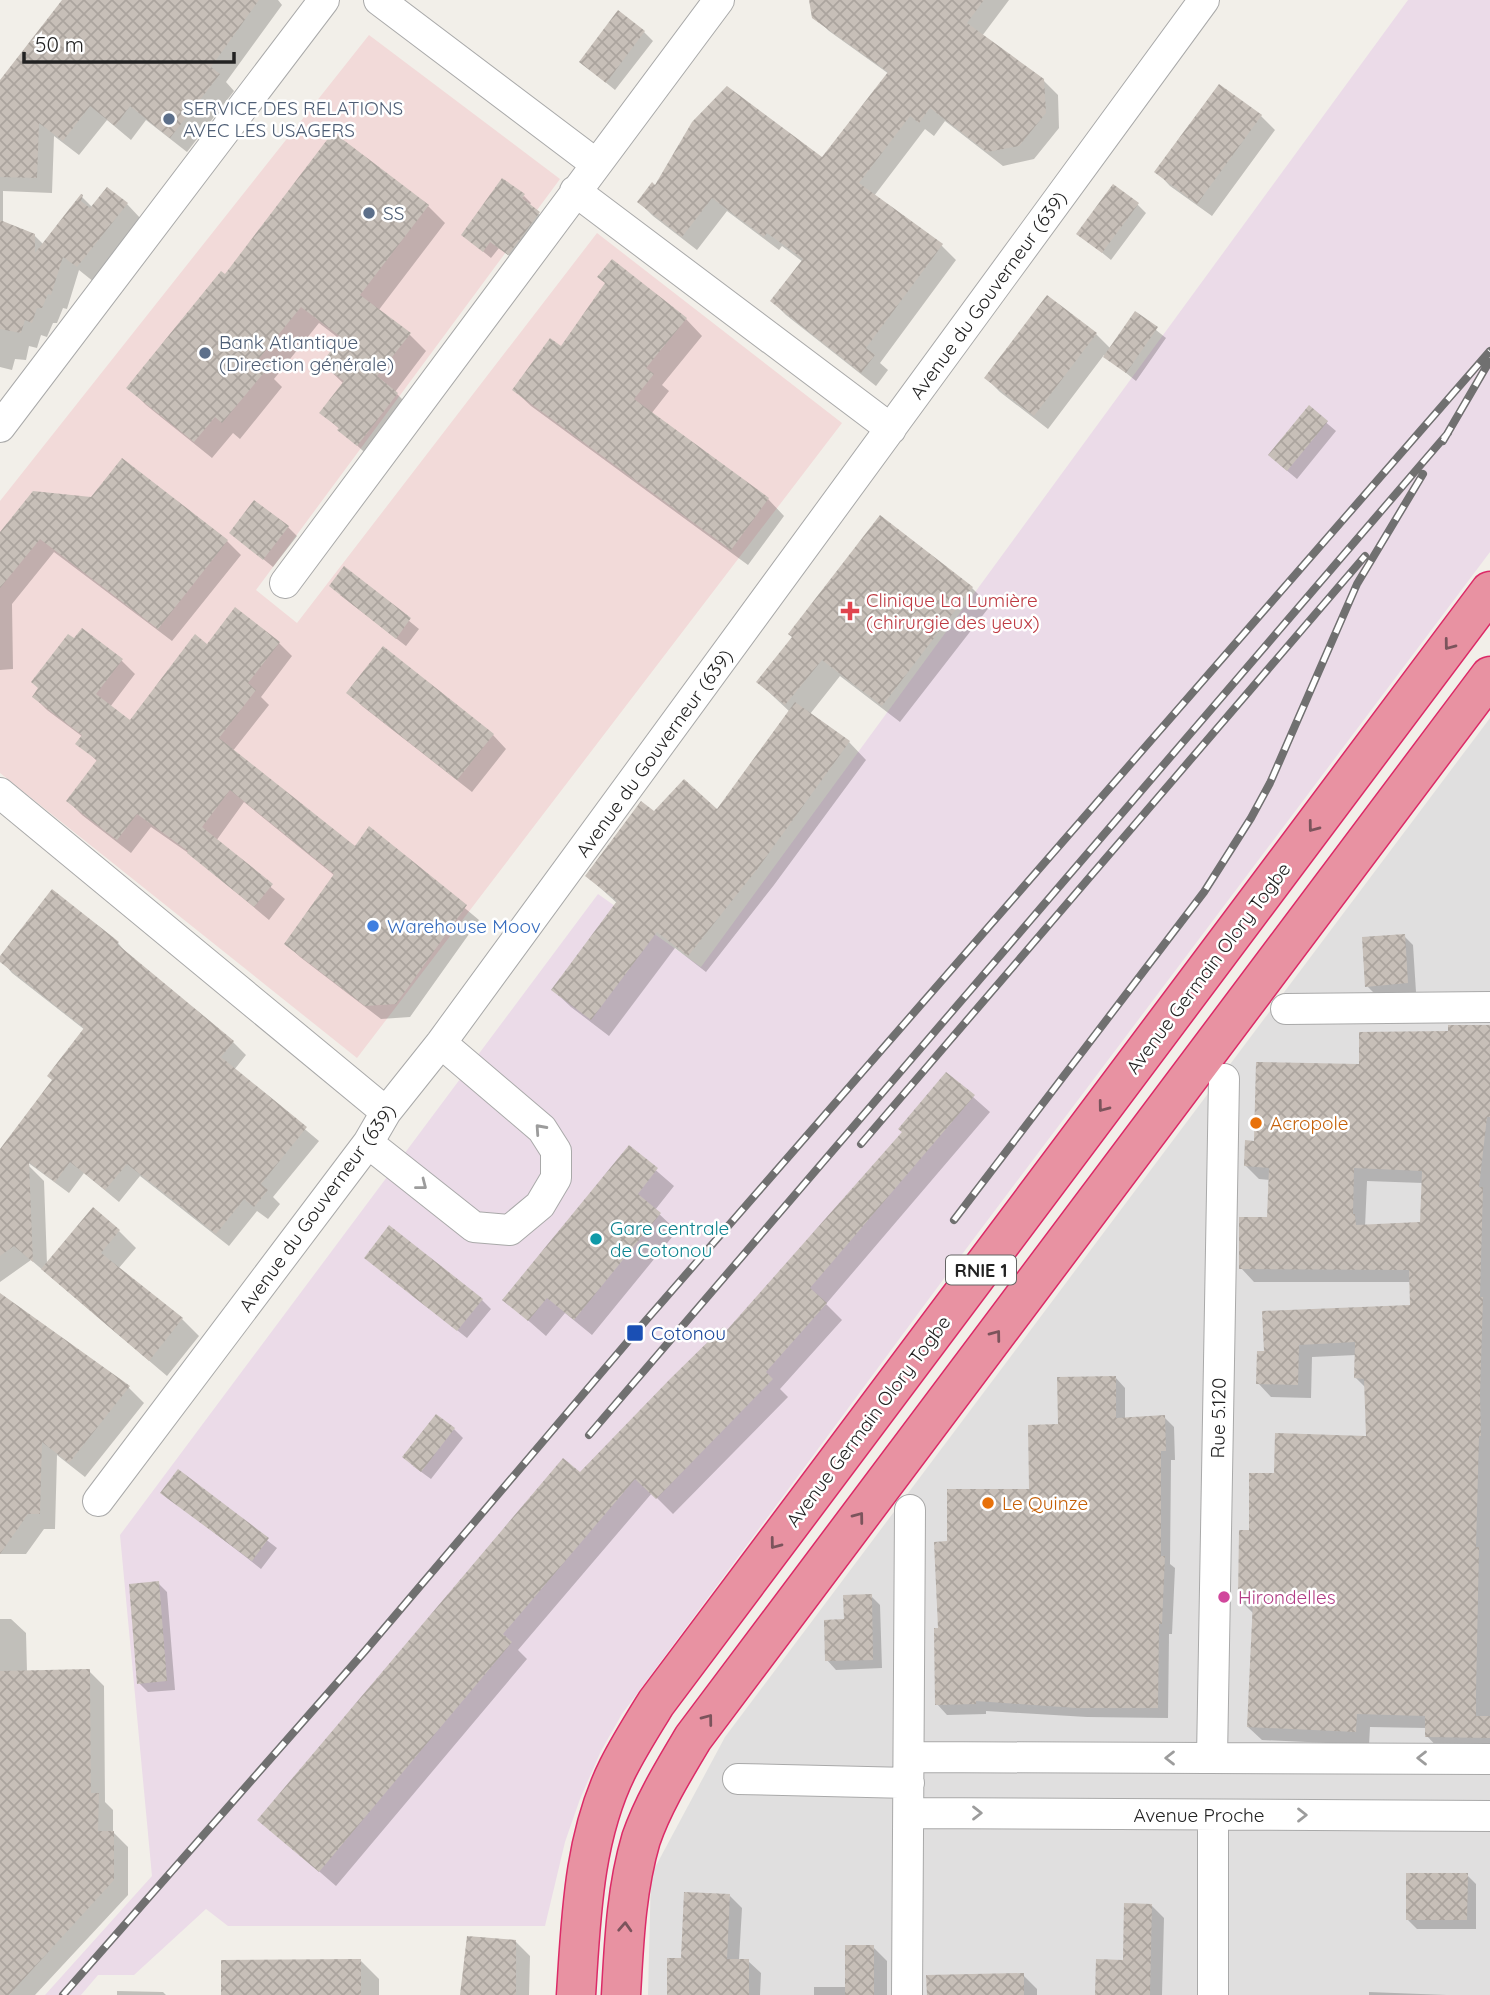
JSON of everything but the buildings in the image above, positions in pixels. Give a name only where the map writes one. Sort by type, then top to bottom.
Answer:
[{"type":"highway","name":"Avenue Germain Olory Togbe","points":[[576,1995],[586,1877],[603,1804],[617,1768],[656,1703],[1490,591]]},
{"type":"highway","name":"RNIE 1","points":[[621,1995],[626,1912],[642,1839],[661,1796],[693,1738],[1490,676]]},
{"type":"street","points":[[0,427],[324,0]]},
{"type":"street","points":[[379,0],[596,164]]},
{"type":"street","points":[[285,583],[719,0]]},
{"type":"street","name":"Avenue du Gouverneur (639)","points":[[98,1501],[368,1143],[386,1112],[441,1043],[1204,0]]},
{"type":"street","points":[[575,191],[891,429]]},
{"type":"street","points":[[0,793],[386,1112]]},
{"type":"street","points":[[1286,1009],[1490,1007]]},
{"type":"street","points":[[368,1143],[474,1227],[510,1230],[540,1205],[556,1178],[556,1151],[542,1129],[441,1043]]},
{"type":"street","name":"Rue 5.120","points":[[1212,1758],[1224,1079]]},
{"type":"street","points":[[907,1995],[910,1510]]},
{"type":"street","points":[[738,1779],[1212,1758],[1490,1759]]},
{"type":"street","name":"Avenue Proche","points":[[909,1813],[1490,1816]]},
{"type":"street","points":[[1213,1815],[1213,1995]]},
{"type":"shaded area","points":[[1408,0],[1490,0],[1490,552],[951,1269],[622,1714],[601,1751],[580,1799],[565,1842],[545,1926],[228,1926],[206,1909],[134,1975],[98,1975],[81,1995],[45,1995],[152,1876],[120,1535],[598,894],[701,967]]},
{"type":"shaded area","points":[[369,35],[560,179],[256,590],[297,623],[597,233],[842,423],[357,1058],[0,773],[0,501]]},
{"type":"shaded area","points":[[1490,718],[1490,1995],[648,1995],[651,1875],[725,1737]]},
{"type":"railway","points":[[63,1995],[365,1651],[635,1333],[1490,351]]},
{"type":"railway","points":[[1443,441],[1489,362]]},
{"type":"railway","points":[[589,1435],[1448,433]]},
{"type":"railway","points":[[954,1220],[1204,892],[1251,818],[1270,783],[1357,584],[1423,474]]},
{"type":"railway","points":[[861,1144],[1365,556]]},
{"type":"place","name":"SERVICE DES RELATIONS AVEC LES USAGERS","points":[[169,119]]},
{"type":"place","name":"SS","points":[[369,213]]},
{"type":"place","name":"Bank Atlantique (Direction générale)","points":[[205,353]]},
{"type":"place","name":"Clinique La Lumière (chirurgie des yeux)","points":[[850,611]]},
{"type":"place","name":"Warehouse Moov","points":[[373,926]]},
{"type":"place","name":"Acropole","points":[[1256,1123]]},
{"type":"place","name":"Gare centrale de Cotonou","points":[[596,1239]]},
{"type":"place","name":"Cotonou","points":[[635,1333]]},
{"type":"place","name":"Le Quinze","points":[[988,1503]]},
{"type":"place","name":"Hirondelles","points":[[1224,1597]]}]
